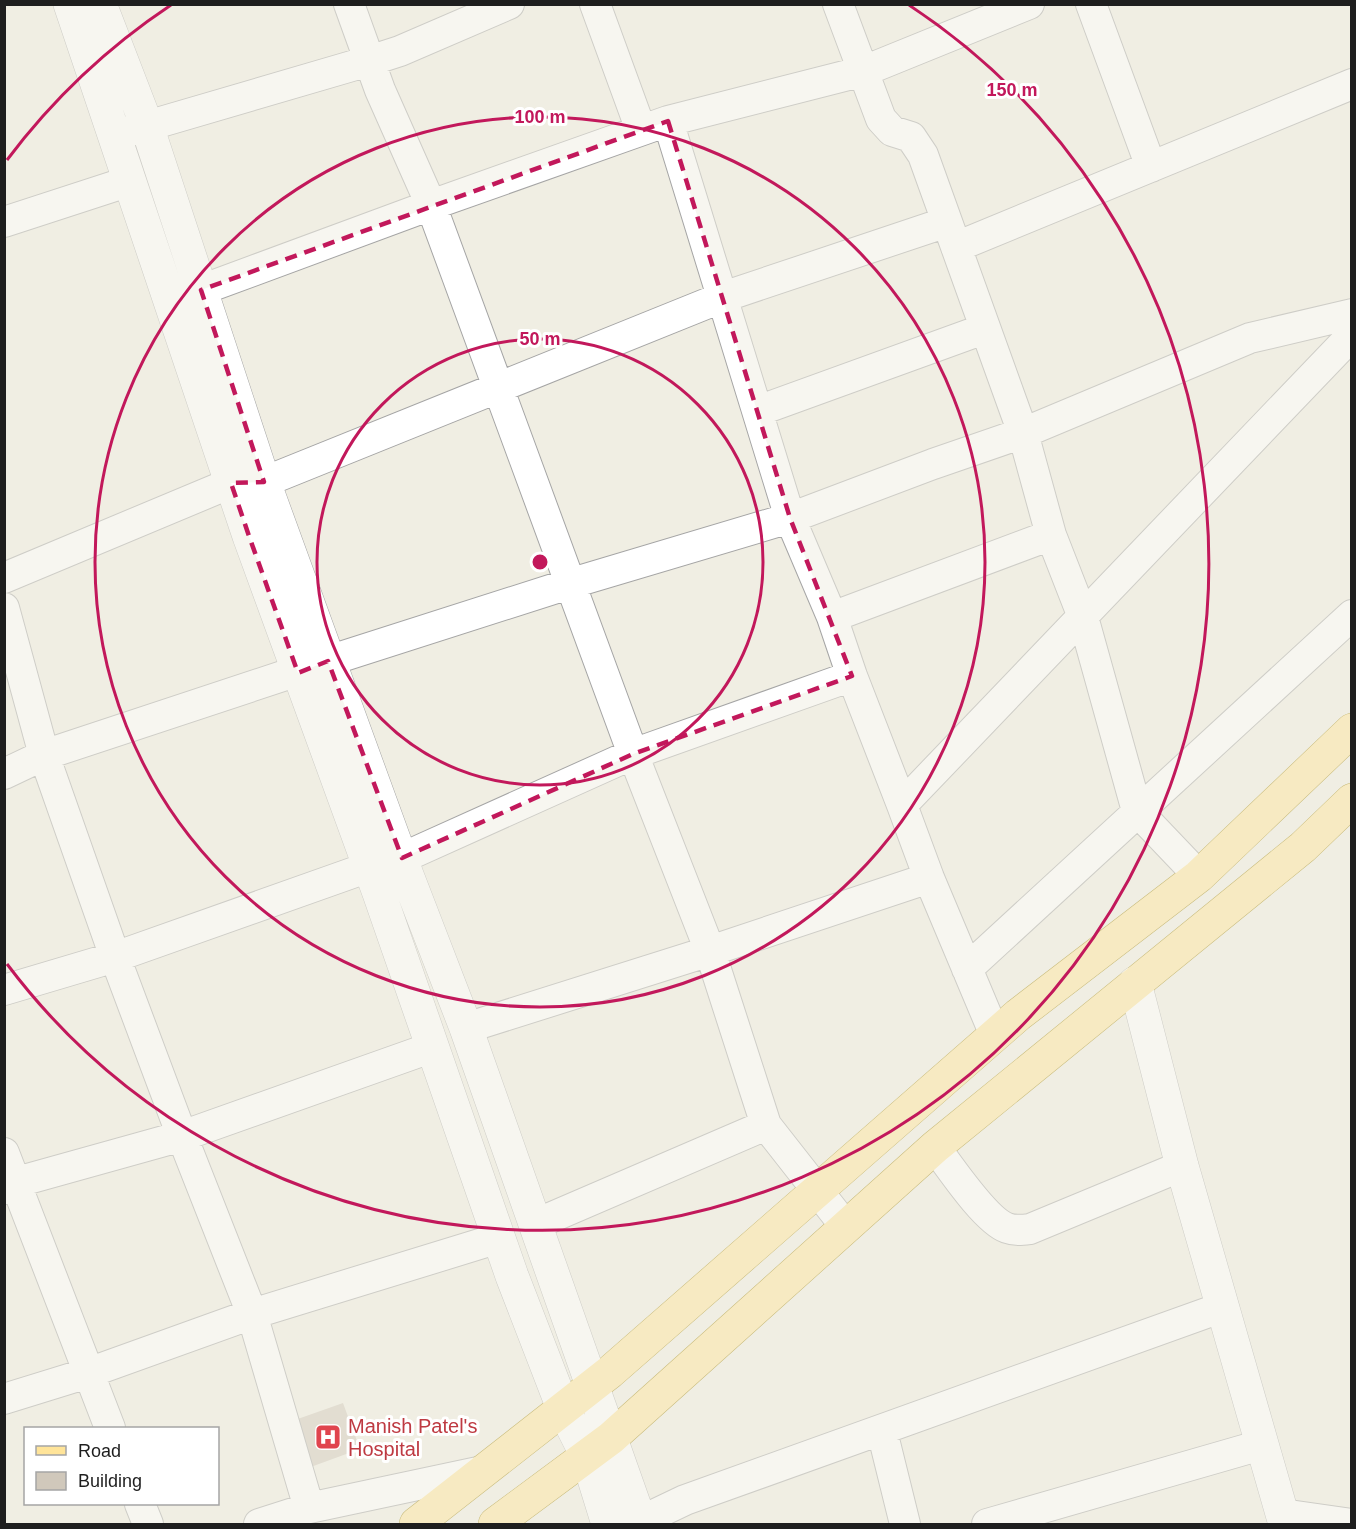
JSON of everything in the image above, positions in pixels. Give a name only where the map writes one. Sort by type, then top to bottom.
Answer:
[{"type":"main road","points":[[416,1524],[593,1385],[1018,1015],[1199,876],[1352,730]]},
{"type":"main road","points":[[495,1524],[599,1447],[934,1148],[1303,847],[1352,800]]},
{"type":"street","points":[[70,4],[231,483],[499,1238],[563,1408],[599,1447],[641,1523],[685,1500],[1223,1307]]},
{"type":"street","points":[[100,4],[147,126],[264,482],[328,661],[466,1028],[593,1385],[608,1524]]},
{"type":"street","points":[[349,4],[369,61],[430,205],[572,583],[633,754],[710,951],[766,1125],[846,1227]]},
{"type":"street","points":[[115,135],[369,61],[399,51],[509,4]]},
{"type":"street","points":[[595,4],[654,125],[723,297],[790,518],[832,617],[852,676],[929,878],[995,1035]]},
{"type":"street","points":[[838,4],[881,119],[892,131],[911,137],[923,155],[1023,433],[1051,535],[1083,616],[1137,811],[1199,876]]},
{"type":"street","points":[[201,290],[654,125],[864,71],[1029,4]]},
{"type":"street","points":[[1091,4],[1152,166]]},
{"type":"street","points":[[4,578],[231,483],[264,482],[723,297],[952,235],[1152,166],[1352,84]]},
{"type":"street","points":[[4,222],[130,181]]},
{"type":"street","points":[[4,774],[44,755],[298,673],[328,661],[572,583],[790,518],[1023,433],[1250,338],[1352,314]]},
{"type":"street","points":[[758,411],[984,329]]},
{"type":"street","points":[[902,805],[1352,335]]},
{"type":"street","points":[[832,617],[1051,535]]},
{"type":"street","points":[[4,608],[44,755],[115,957],[252,1314],[309,1508]]},
{"type":"street","points":[[967,969],[1352,615]]},
{"type":"street","points":[[4,990],[115,957],[369,867],[402,858],[633,754],[852,676]]},
{"type":"street","points":[[466,1028],[710,951],[929,878]]},
{"type":"street","points":[[1135,983],[1182,1166],[1284,1519],[1352,1524]]},
{"type":"street","points":[[11,1186],[182,1136],[433,1047]]},
{"type":"street","points":[[536,1224],[766,1125]]},
{"type":"street","points":[[934,1148],[989,1216],[1007,1228],[1018,1231],[1030,1230],[1182,1166]]},
{"type":"street","points":[[4,1153],[11,1186],[110,1427]]},
{"type":"street","points":[[4,1399],[88,1373],[252,1314],[499,1238]]},
{"type":"street","points":[[882,1431],[905,1524]]},
{"type":"street","points":[[987,1524],[1261,1445]]},
{"type":"street","points":[[259,1524],[309,1508],[483,1471]]},
{"type":"street","points":[[141,1505],[148,1524]]},
{"type":"highlighted area","points":[[668,121],[790,518],[852,676],[633,754],[402,858],[328,661],[298,673],[249,536],[231,483],[264,482],[201,290]]},
{"type":"building","points":[[343,1403],[360,1449],[308,1468],[292,1421]]},
{"type":"place","name":"Manish Patel's Hospital","points":[[328,1437]]}]
